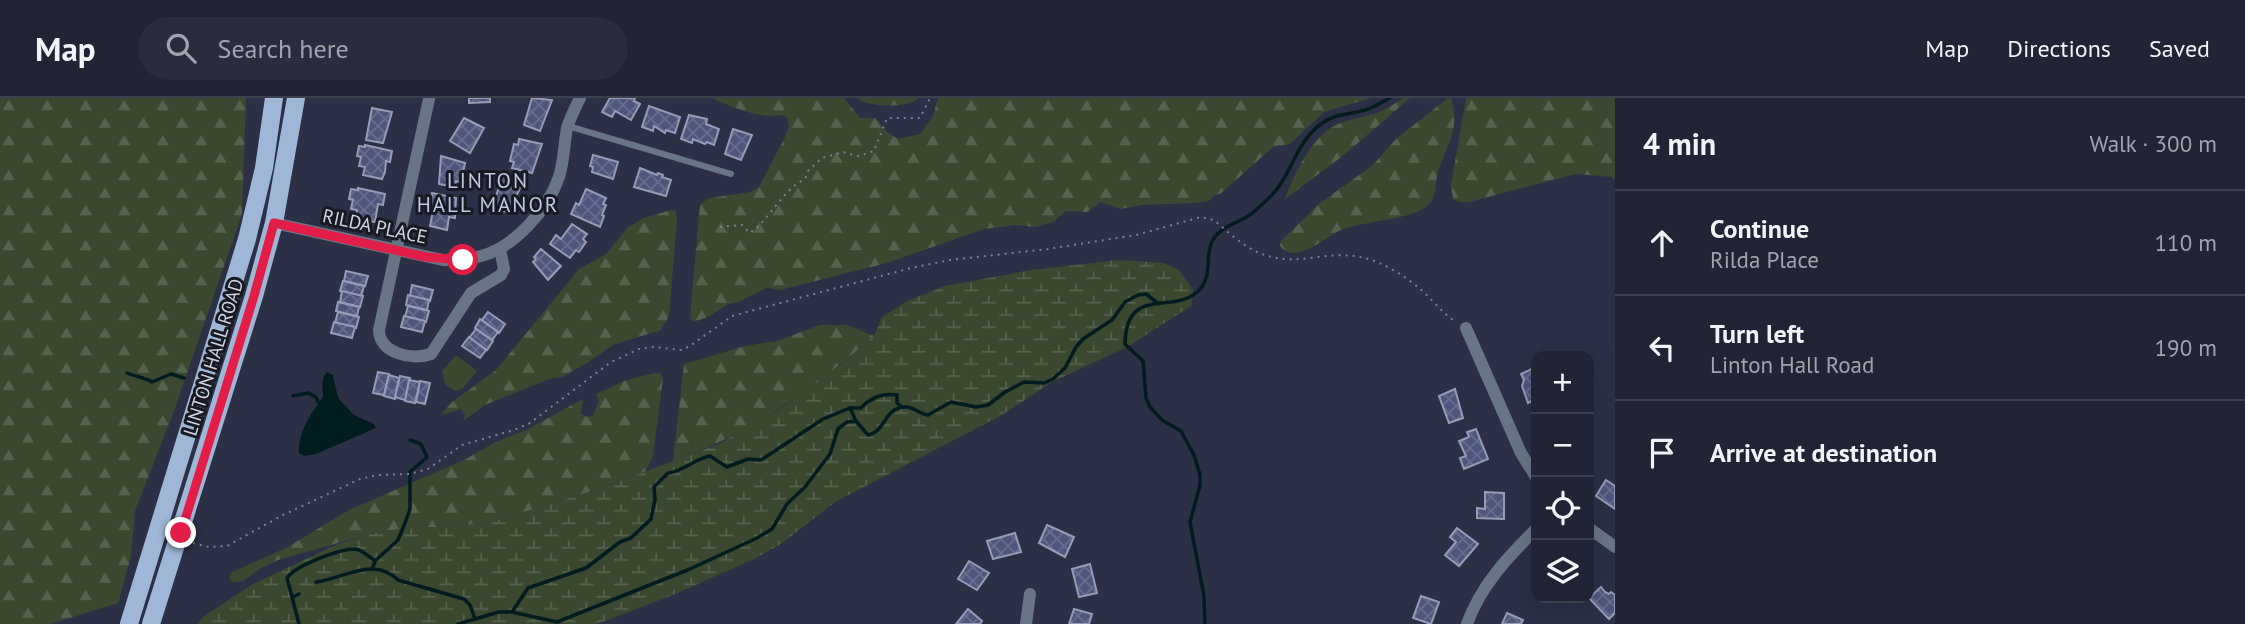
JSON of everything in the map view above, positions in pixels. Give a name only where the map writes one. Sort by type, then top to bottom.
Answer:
[{"type":"main road","name":"LINTON HALL ROAD","points":[[129,624],[247,239],[264,168],[274,98]]},
{"type":"main road","name":"LINTON HALL ROAD","points":[[151,624],[254,296],[274,223],[296,98]]},
{"type":"street","name":"RILDA PLACE","points":[[274,223],[443,260],[483,256],[500,249],[526,227],[553,192],[562,167],[568,126],[580,98]]},
{"type":"street","points":[[429,99],[379,338],[388,349],[419,357],[430,354],[471,293],[501,275],[504,269],[500,249]]},
{"type":"street","points":[[1466,328],[1521,453],[1531,469]]},
{"type":"street","points":[[1594,532],[1615,547]]},
{"type":"street","points":[[1467,624],[1490,579],[1531,534]]},
{"type":"street","points":[[1026,624],[1030,594]]},
{"type":"lane","points":[[568,126],[731,174]]},
{"type":"path","points":[[720,227],[742,225],[750,233],[764,223],[792,186],[805,179],[808,171],[822,158],[843,152],[858,156],[874,151],[887,118],[920,118],[930,98]]},
{"type":"path","points":[[179,540],[209,547],[227,546],[351,483],[378,475],[409,474],[428,469],[462,445],[530,423],[625,354],[654,347],[681,350],[732,316],[911,268],[950,260],[1048,249],[1136,235],[1201,217],[1214,220],[1245,247],[1269,258],[1287,260],[1363,257],[1400,275],[1419,288],[1447,316],[1466,328]]},
{"type":"green space","points":[[0,98],[246,98],[242,214],[174,411],[135,511],[131,556],[118,603],[50,624],[0,624]]},
{"type":"green space","points":[[712,98],[844,98],[860,118],[875,118],[887,132],[898,139],[920,134],[933,116],[938,98],[1371,98],[1324,112],[1290,144],[1273,147],[1209,201],[1121,209],[1101,202],[1087,212],[1066,211],[1053,222],[1035,227],[1016,225],[984,229],[887,263],[780,290],[767,288],[693,322],[690,317],[700,204],[710,198],[750,192],[759,187],[789,127],[788,119],[784,115],[756,114]]},
{"type":"green space","points":[[857,98],[918,98],[906,104],[888,106]]},
{"type":"green space","points":[[1403,98],[1410,98],[1344,155],[1285,199],[1306,154],[1323,134],[1343,122],[1380,111]]},
{"type":"green space","points":[[1451,98],[1454,108],[1453,132],[1439,169],[1434,195],[1428,205],[1410,214],[1341,230],[1302,252],[1294,253],[1280,246],[1281,241],[1320,203],[1373,165],[1396,139]]},
{"type":"green space","points":[[1466,98],[1615,98],[1615,181],[1612,177],[1576,174],[1469,202],[1453,199],[1451,185]]},
{"type":"green space","points":[[676,211],[677,220],[669,316],[661,330],[613,345],[562,377],[549,379],[485,405],[463,421],[465,415],[461,409],[441,415],[451,403],[496,370],[579,269],[606,254],[628,227],[644,218]]},
{"type":"green space","points":[[1118,260],[1164,263],[1179,270],[1193,290],[1191,306],[1127,347],[1052,382],[1002,415],[835,502],[781,544],[673,595],[597,624],[198,624],[203,617],[253,584],[338,544],[373,533],[416,527],[451,528],[498,520],[596,490],[716,445],[782,408],[843,363],[874,336],[882,317],[907,301],[945,286],[1031,270]]},
{"type":"green space","points":[[820,325],[848,325],[874,336],[780,409],[729,437],[673,461],[684,364],[745,346],[777,341]]},
{"type":"green space","points":[[456,355],[477,371],[463,388],[455,391],[445,384],[442,371]]},
{"type":"green space","points":[[660,373],[663,378],[653,456],[646,471],[596,490],[498,520],[451,528],[416,527],[373,533],[278,560],[243,581],[233,582],[229,578],[232,572],[286,548],[349,510],[464,460],[583,399],[581,414],[588,417],[593,415],[599,400],[596,394],[624,381]]},
{"type":"shaded area","points":[[327,372],[333,375],[338,398],[354,415],[374,424],[376,428],[316,454],[304,456],[299,453],[303,430],[323,397],[323,381]]},
{"type":"building","points":[[469,98],[490,98],[490,102],[469,103]]},
{"type":"building","points":[[532,98],[552,100],[540,131],[524,125]]},
{"type":"building","points":[[610,98],[635,98],[634,101],[640,104],[631,120],[615,111],[612,117],[602,112]]},
{"type":"building","points":[[649,106],[680,117],[675,133],[666,130],[665,133],[654,126],[653,131],[642,127]]},
{"type":"building","points":[[372,108],[392,112],[383,143],[366,140]]},
{"type":"building","points":[[689,115],[707,119],[706,124],[719,129],[714,145],[693,139],[692,143],[681,139]]},
{"type":"building","points":[[464,118],[484,128],[470,153],[450,141]]},
{"type":"building","points":[[733,129],[752,135],[741,160],[725,154]]},
{"type":"building","points":[[519,139],[542,144],[532,173],[512,168],[514,162],[510,161],[514,144],[518,145]]},
{"type":"building","points":[[359,146],[392,151],[390,162],[386,161],[382,179],[363,175],[365,167],[359,166],[361,157],[357,156]]},
{"type":"building","points":[[593,155],[618,162],[613,179],[592,172],[593,167],[590,166]]},
{"type":"building","points":[[441,156],[465,163],[461,182],[456,181],[455,187],[439,184]]},
{"type":"building","points":[[640,168],[671,180],[666,196],[634,187]]},
{"type":"building","points":[[503,176],[522,184],[508,213],[492,207]]},
{"type":"building","points":[[351,189],[385,194],[383,205],[378,204],[375,222],[356,218],[357,210],[351,209]]},
{"type":"building","points":[[586,189],[606,198],[600,227],[571,214],[576,203],[579,205]]},
{"type":"building","points":[[432,193],[456,198],[455,218],[449,217],[447,230],[430,226],[434,206],[430,205]]},
{"type":"building","points":[[572,224],[587,234],[583,239],[586,242],[579,252],[576,250],[570,258],[550,244],[556,235],[561,239]]},
{"type":"building","points":[[541,249],[561,266],[548,280],[533,262]]},
{"type":"building","points":[[346,271],[368,276],[365,286],[344,281]]},
{"type":"building","points":[[343,281],[364,286],[361,296],[340,291]]},
{"type":"building","points":[[412,285],[433,290],[430,301],[410,296]]},
{"type":"building","points":[[342,291],[363,296],[360,307],[340,302]]},
{"type":"building","points":[[408,295],[429,300],[427,310],[406,305]]},
{"type":"building","points":[[338,302],[359,307],[357,316],[336,311]]},
{"type":"building","points":[[408,306],[429,311],[426,322],[405,317]]},
{"type":"building","points":[[338,312],[359,317],[356,328],[335,323]]},
{"type":"building","points":[[488,312],[505,324],[499,333],[482,320]]},
{"type":"building","points":[[404,316],[425,321],[422,332],[401,327]]},
{"type":"building","points":[[480,319],[498,332],[492,340],[475,328]]},
{"type":"building","points":[[334,322],[355,327],[352,338],[331,333]]},
{"type":"building","points":[[476,329],[493,341],[487,350],[469,338]]},
{"type":"building","points":[[469,337],[486,350],[480,358],[462,346]]},
{"type":"building","points":[[1531,369],[1531,402],[1528,403],[1522,386],[1524,380],[1521,374]]},
{"type":"building","points":[[378,372],[389,374],[384,395],[373,393]]},
{"type":"building","points":[[389,375],[399,378],[395,399],[384,396]]},
{"type":"building","points":[[400,376],[410,378],[405,400],[395,397]]},
{"type":"building","points":[[409,380],[420,382],[415,403],[405,401]]},
{"type":"building","points":[[420,381],[430,383],[425,404],[416,402]]},
{"type":"building","points":[[1455,389],[1463,418],[1449,423],[1439,396]]},
{"type":"building","points":[[1476,429],[1488,459],[1464,469],[1460,458],[1466,456],[1459,441],[1469,437],[1467,432]]},
{"type":"building","points":[[1606,480],[1615,486],[1615,509],[1596,496]]},
{"type":"building","points":[[1485,492],[1504,493],[1504,519],[1477,518],[1477,508],[1485,509]]},
{"type":"building","points":[[1047,525],[1074,537],[1065,557],[1039,543]]},
{"type":"building","points":[[1457,528],[1478,544],[1459,566],[1445,555],[1456,542],[1450,537]]},
{"type":"building","points":[[1015,533],[1021,552],[993,559],[987,541]]},
{"type":"building","points":[[969,561],[989,573],[977,590],[958,579]]},
{"type":"building","points":[[1090,564],[1097,593],[1079,597],[1072,569]]},
{"type":"building","points":[[1601,587],[1605,592],[1615,595],[1615,613],[1609,619],[1594,603],[1594,593]]},
{"type":"building","points":[[1421,596],[1439,602],[1431,624],[1413,618]]},
{"type":"building","points":[[968,609],[982,621],[980,624],[956,624]]},
{"type":"building","points":[[1074,609],[1092,614],[1089,624],[1069,624]]},
{"type":"building","points":[[1507,613],[1523,620],[1521,624],[1502,624]]},
{"type":"waterway","points":[[1205,624],[1204,596],[1190,522],[1200,475],[1194,455],[1181,431],[1162,420],[1150,407],[1146,398],[1143,361],[1125,344],[1128,325],[1134,313],[1143,307],[1179,301],[1201,288],[1207,276],[1209,250],[1214,238],[1224,228],[1252,214],[1270,197],[1305,141],[1321,124],[1333,117],[1371,108],[1390,98]]},
{"type":"waterway","points":[[458,624],[499,612],[512,612],[557,622],[690,569],[772,529],[787,504],[805,487],[830,454],[838,429],[847,422],[856,421],[868,435],[874,433],[889,415],[899,408],[907,407],[928,415],[951,402],[976,407],[988,405],[1024,382],[1044,383],[1053,379],[1065,368],[1083,339],[1112,320],[1125,302],[1146,294],[1159,304]]},
{"type":"waterway","points":[[127,373],[152,382],[171,374],[184,378]]},
{"type":"waterway","points":[[293,396],[308,393],[316,397],[318,402]]},
{"type":"waterway","points":[[850,408],[861,408],[868,401],[887,395],[897,395],[897,403],[902,407]]},
{"type":"waterway","points":[[512,612],[528,588],[586,568],[620,542],[631,538],[651,519],[655,500],[654,487],[668,473],[710,456],[727,467],[748,459],[761,460],[823,419],[850,408],[856,421]]},
{"type":"waterway","points":[[373,567],[375,561],[398,540],[410,509],[410,472],[427,457],[421,444],[410,440]]},
{"type":"waterway","points":[[299,624],[287,578],[292,573],[319,559],[348,550],[361,551],[375,561]]},
{"type":"waterway","points":[[316,582],[359,570],[379,570],[398,580],[464,599],[470,605],[475,619]]},
{"type":"waterway","points":[[293,597],[299,594]]},
{"type":"district","name":"LINTON HALL MANOR","points":[[488,193]]},
{"type":"route","points":[[181,533],[274,223],[426,257],[463,260]]}]
